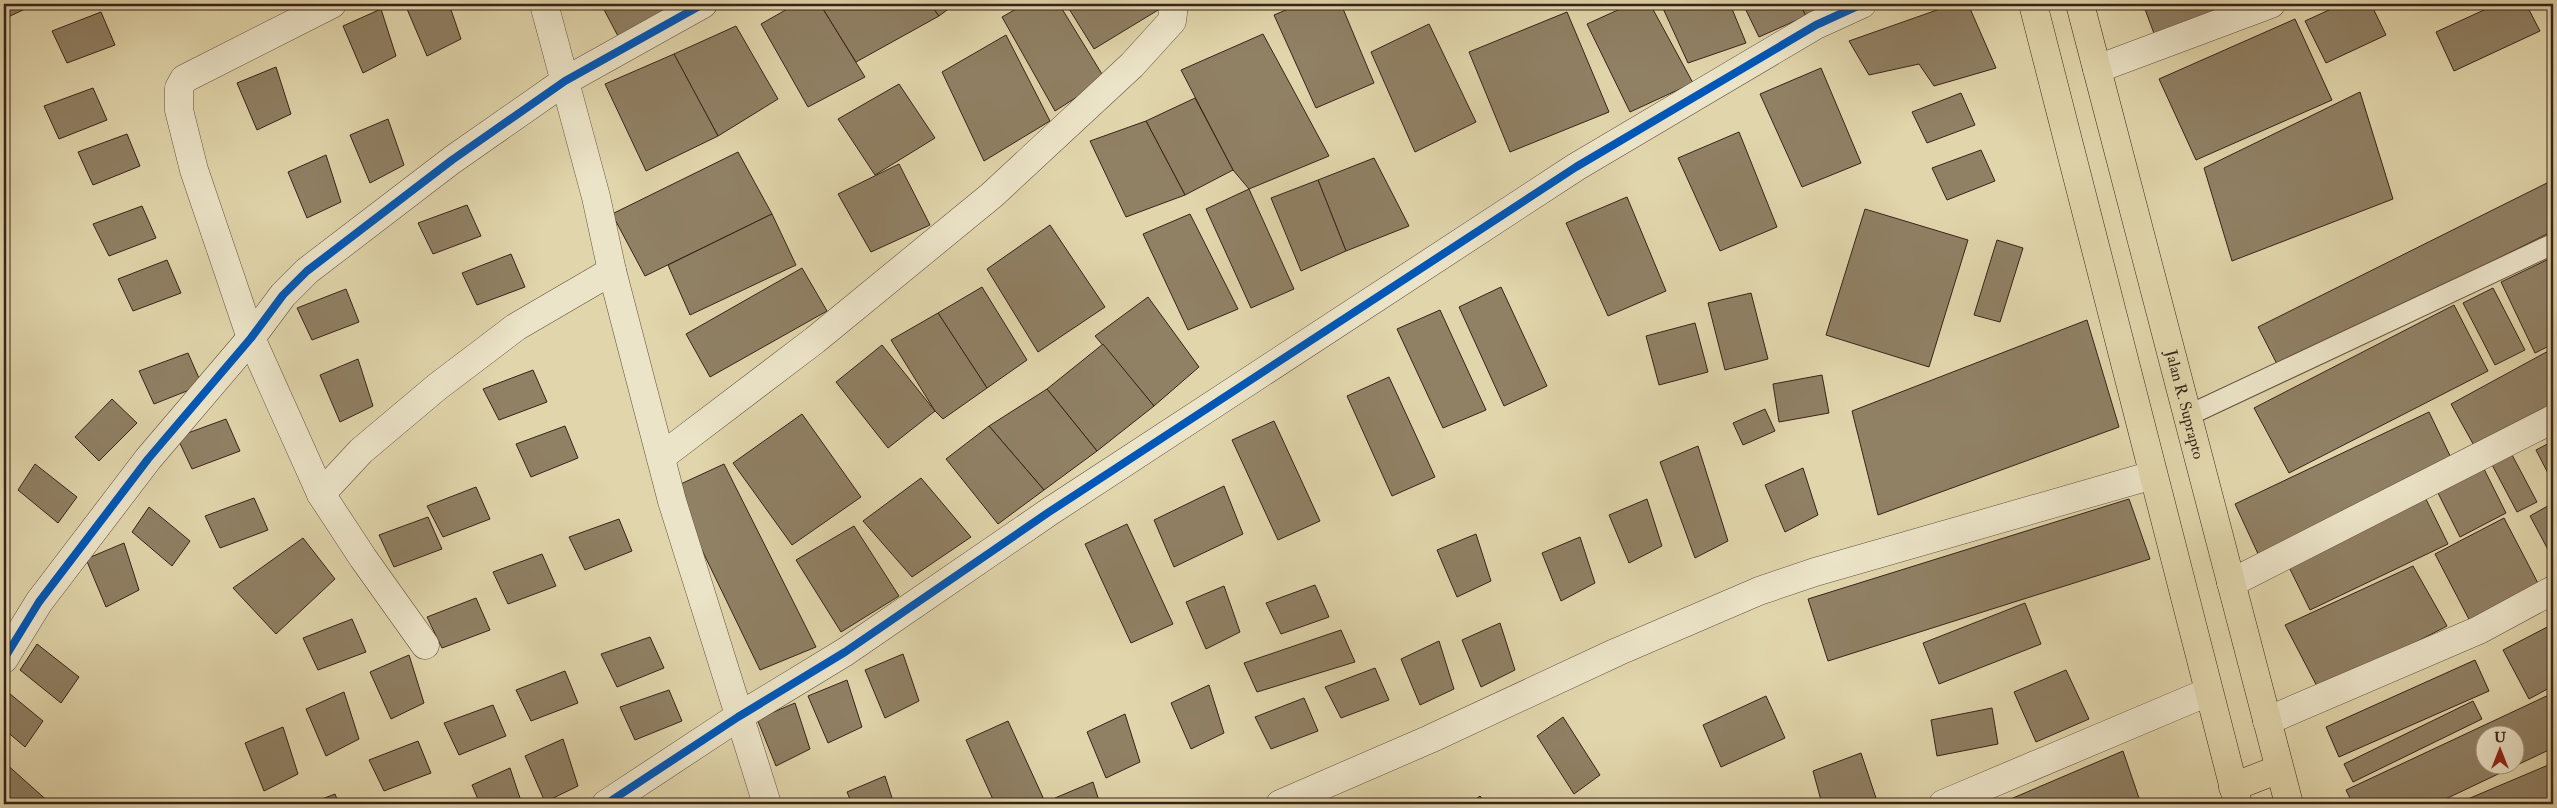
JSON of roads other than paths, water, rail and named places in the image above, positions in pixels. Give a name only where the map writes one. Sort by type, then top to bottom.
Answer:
[{"type":"highway","points":[[2033,4],[2235,795],[2279,769]]},
{"type":"highway","name":"Jalan R. Suprapto","points":[[2080,4],[2289,804]]},
{"type":"street","points":[[332,4],[184,79],[179,88],[178,110],[194,170],[251,338],[321,494],[363,558],[425,645]]},
{"type":"street","points":[[544,4],[596,197],[612,271],[672,501],[738,717],[767,804]]},
{"type":"street","points":[[4,659],[39,602],[148,459],[251,338],[283,295],[307,271],[452,160],[564,81],[703,4]]},
{"type":"street","points":[[661,457],[815,340],[992,195],[1132,65],[1172,21],[1174,4]]},
{"type":"street","points":[[606,804],[738,717],[844,652],[1122,464],[1576,168],[1816,25],[1862,4]]},
{"type":"street","points":[[2097,69],[2271,4]]},
{"type":"street","points":[[321,494],[361,450],[437,387],[516,326],[612,271]]},
{"type":"street","points":[[2231,584],[2553,419]]},
{"type":"street","points":[[1280,804],[1430,739],[1617,652],[1759,591],[1815,572],[2153,475]]},
{"type":"street","points":[[2267,721],[2479,630],[2553,590]]},
{"type":"street","points":[[1943,804],[2208,692]]},
{"type":"lane","points":[[2187,416],[2553,244]]}]
